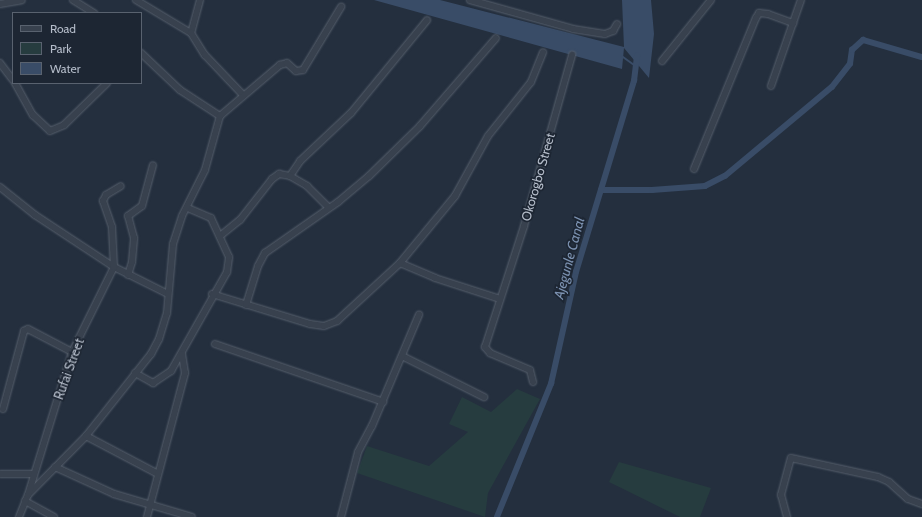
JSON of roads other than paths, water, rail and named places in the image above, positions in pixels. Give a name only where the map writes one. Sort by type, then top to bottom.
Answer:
[{"type":"street","points":[[0,4],[22,0]]},
{"type":"street","points":[[73,0],[92,12]]},
{"type":"street","points":[[136,0],[191,33],[205,55],[243,95]]},
{"type":"street","points":[[191,33],[200,0]]},
{"type":"street","points":[[470,0],[573,29],[605,34],[613,31],[617,24]]},
{"type":"street","points":[[662,61],[711,0]]},
{"type":"street","points":[[771,86],[801,0]]},
{"type":"street","points":[[54,517],[27,498],[86,436],[151,354],[159,339],[166,313],[173,244],[187,208],[205,170],[220,116],[243,95],[284,63],[296,71],[303,70],[341,7]]},
{"type":"street","points":[[694,169],[759,13],[768,14],[793,23]]},
{"type":"street","points":[[290,176],[300,161],[351,113],[427,20]]},
{"type":"street","points":[[246,305],[258,266],[265,253],[369,176],[420,126],[496,38]]},
{"type":"street","points":[[212,294],[246,305],[324,326],[337,321],[400,263],[455,196],[488,136],[531,82],[543,52]]},
{"type":"street","points":[[142,55],[180,90],[220,116]]},
{"type":"street","name":"Okorogbo Street","points":[[533,382],[527,368],[486,350],[485,347],[524,226],[572,55]]},
{"type":"street","points":[[0,63],[12,79]]},
{"type":"street","points":[[15,84],[33,115],[50,131],[64,125],[106,84]]},
{"type":"street","points":[[128,275],[132,262],[134,238],[128,216],[142,206],[153,165]]},
{"type":"street","points":[[220,236],[240,220],[275,176],[290,176],[307,186],[328,207]]},
{"type":"street","points":[[114,267],[112,227],[103,201],[106,195],[121,186]]},
{"type":"street","points":[[0,187],[35,215],[114,267],[168,294]]},
{"type":"street","points":[[135,373],[150,383],[156,382],[171,370],[182,354],[212,294],[227,272],[229,263],[220,236],[211,218],[187,208]]},
{"type":"street","points":[[400,263],[435,278],[500,299]]},
{"type":"street","name":"Rufai Street","points":[[19,517],[27,498],[33,474],[72,352],[114,267]]},
{"type":"street","points":[[343,516],[358,452],[383,402],[419,315]]},
{"type":"street","points":[[3,409],[24,331],[28,329],[72,352]]},
{"type":"street","points":[[215,344],[383,402]]},
{"type":"street","points":[[147,517],[185,373],[182,354]]},
{"type":"street","points":[[402,356],[484,397]]},
{"type":"street","points":[[86,436],[158,474]]},
{"type":"street","points":[[787,517],[781,495],[791,458],[878,477],[889,482],[908,499],[922,504]]},
{"type":"street","points":[[55,467],[114,494],[192,517]]},
{"type":"street","points":[[0,474],[33,474]]},
{"type":"water","points":[[374,0],[440,0],[624,47],[622,0],[651,0],[654,34],[649,78],[624,48],[622,69]]},
{"type":"waterway","points":[[601,190],[652,190],[705,186],[725,176],[832,87],[850,64],[852,50],[863,40],[922,57]]},
{"type":"waterway","points":[[622,56],[636,66]]},
{"type":"waterway","name":"Ajegunle Canal","points":[[497,517],[551,384],[576,272],[634,81],[637,56]]}]
